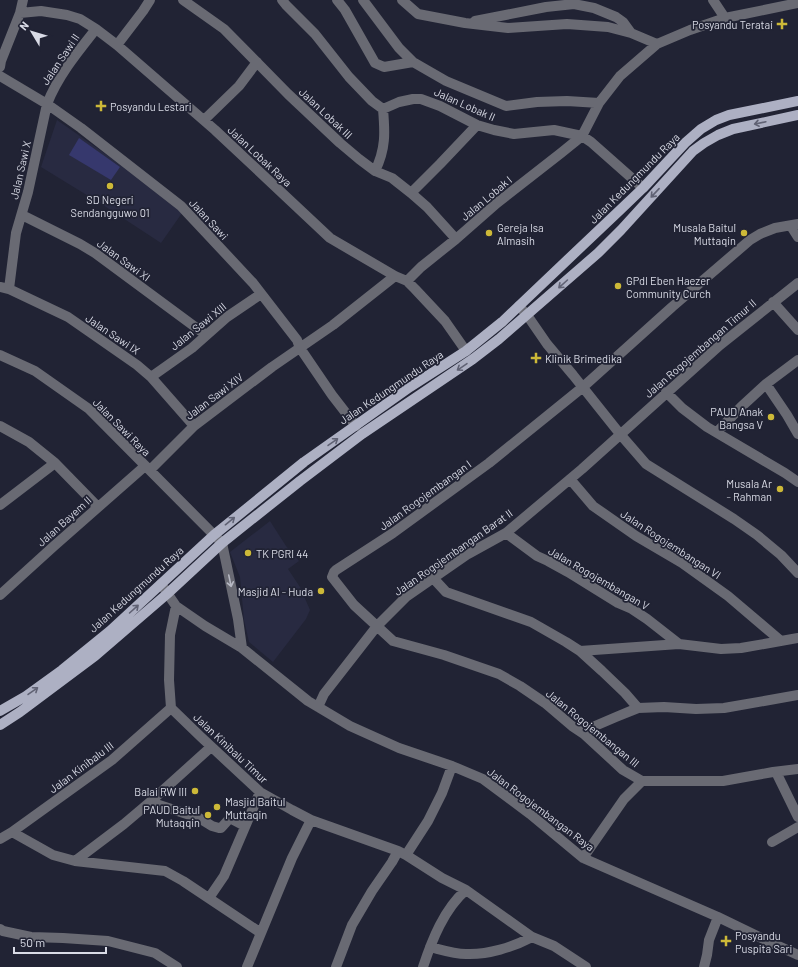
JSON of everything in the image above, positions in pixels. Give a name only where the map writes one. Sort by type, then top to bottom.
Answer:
[{"type":"main road","name":"Jalan Kedungmundu Raya","points":[[0,711],[26,696],[62,670],[110,631],[214,535],[304,462],[410,387],[466,351],[502,322],[643,188],[685,142],[701,129],[729,114],[798,101]]},
{"type":"main road","name":"Jalan Kedungmundu Raya","points":[[0,725],[26,708],[89,661],[167,594],[222,543],[300,481],[362,434],[474,359],[527,316],[598,253],[693,151],[718,135],[733,129],[798,115]]},
{"type":"street","points":[[0,66],[20,13],[22,0]]},
{"type":"street","points":[[117,45],[143,12],[150,0]]},
{"type":"street","name":"Jalan Lobak III","points":[[183,0],[224,29],[288,94],[359,159],[375,171],[392,178],[427,207],[456,240]]},
{"type":"street","points":[[282,0],[315,34],[349,77],[372,101],[383,109],[383,147],[379,163],[375,171]]},
{"type":"street","points":[[337,0],[345,10],[374,63],[384,67],[414,62]]},
{"type":"street","points":[[363,0],[398,48],[414,62],[446,82],[506,106],[537,102],[567,101],[599,103]]},
{"type":"street","points":[[402,0],[418,14],[465,23],[508,28],[567,24],[608,27],[631,33],[657,44]]},
{"type":"street","points":[[713,0],[725,18]]},
{"type":"street","points":[[582,136],[599,103],[620,76],[657,44],[690,30],[725,18],[798,3]]},
{"type":"street","points":[[465,23],[546,7],[574,4],[594,8],[616,17],[623,22],[631,33]]},
{"type":"street","name":"Jalan Lobak Raya","points":[[20,13],[41,11],[67,15],[80,19],[96,29],[117,45],[204,120],[330,238],[395,276],[407,281],[445,321],[466,351]]},
{"type":"street","points":[[507,15],[508,28]]},
{"type":"street","name":"Jalan Sawi II","points":[[47,104],[52,91],[63,74],[96,29]]},
{"type":"street","points":[[204,120],[239,86],[257,62]]},
{"type":"street","name":"Jalan Sawi","points":[[0,76],[47,104],[81,128],[181,206],[253,283],[297,340],[300,348],[332,395],[356,426]]},
{"type":"street","name":"Jalan Lobak II","points":[[383,109],[399,102],[421,99],[440,106],[477,125],[494,130],[514,134],[554,130],[582,136],[591,142],[643,188]]},
{"type":"street","name":"Jalan Sawi X","points":[[4,288],[16,234],[28,192],[47,104]]},
{"type":"street","points":[[411,193],[477,125]]},
{"type":"street","name":"Jalan Lobak I","points":[[407,281],[421,267],[456,240],[497,203],[582,136]]},
{"type":"street","name":"Jalan Sawi XI","points":[[22,215],[95,253],[206,335]]},
{"type":"street","points":[[583,388],[672,307],[750,240],[775,228],[794,225],[798,237]]},
{"type":"street","name":"Jalan Sawi XIV","points":[[147,468],[194,426],[272,367],[333,325],[395,276]]},
{"type":"street","name":"Jalan Rogojembangan Timur II","points":[[620,434],[720,345],[798,283]]},
{"type":"street","name":"Jalan Sawi IX","points":[[4,288],[68,318],[137,365],[151,377],[194,426]]},
{"type":"street","name":"Jalan Sawi XIII","points":[[151,377],[192,348],[227,317],[261,294]]},
{"type":"street","points":[[773,302],[798,330]]},
{"type":"street","points":[[519,306],[547,344],[646,464],[757,534],[781,555],[798,573]]},
{"type":"street","name":"Jalan Sawi Raya","points":[[0,355],[35,371],[89,409],[222,543]]},
{"type":"street","points":[[717,432],[766,384],[798,360]]},
{"type":"street","points":[[766,384],[798,434]]},
{"type":"street","name":"Jalan Rogojembangan I","points":[[377,626],[354,604],[332,577],[334,572],[393,533],[489,463],[583,388]]},
{"type":"street","points":[[666,392],[682,408],[707,427],[798,482]]},
{"type":"street","points":[[0,426],[29,442],[55,463],[98,507]]},
{"type":"street","name":"Jalan Rogojembangan Barat II","points":[[318,707],[324,694],[377,626],[406,597],[468,554],[506,533],[620,434]]},
{"type":"street","points":[[0,505],[55,463]]},
{"type":"street","name":"Jalan Bayem II","points":[[0,596],[98,507],[147,468]]},
{"type":"street","name":"Jalan Rogojembangan VI","points":[[570,479],[594,506],[636,536],[682,563],[728,596],[781,641]]},
{"type":"street","name":"Jalan Rogojembangan V","points":[[506,533],[537,556],[568,572],[618,603],[632,609],[679,644]]},
{"type":"street","points":[[222,543],[238,619],[242,648]]},
{"type":"street","points":[[434,579],[446,592],[531,622],[566,642],[580,651],[625,693],[638,708]]},
{"type":"street","points":[[161,584],[176,606],[170,635],[169,680],[171,708]]},
{"type":"street","name":"Jalan Rogojembangan Raya","points":[[176,606],[205,626],[242,648],[308,701],[350,726],[400,748],[452,766],[483,779],[530,814],[583,858],[718,917],[798,955]]},
{"type":"street","name":"Jalan Rogojembangan III","points":[[377,626],[393,641],[444,655],[499,674],[520,686],[545,703],[572,726],[584,734],[623,770],[642,781]]},
{"type":"street","points":[[580,651],[679,644],[721,649],[741,648],[798,638]]},
{"type":"street","points":[[584,734],[595,726],[638,708],[664,706],[696,709],[724,708],[798,695]]},
{"type":"street","name":"Jalan Kinibalu Timur","points":[[171,708],[260,792],[311,820],[402,853],[442,878],[466,890],[532,937],[554,946],[586,967]]},
{"type":"street","name":"Jalan Kinibalu III","points":[[0,839],[112,760],[171,708]]},
{"type":"street","points":[[75,861],[124,824],[211,747]]},
{"type":"street","points":[[336,967],[352,925],[372,891],[392,862],[402,853],[428,821],[442,793],[452,766]]},
{"type":"street","points":[[583,858],[624,800],[642,781],[723,781],[798,769]]},
{"type":"street","points":[[776,772],[798,817]]},
{"type":"street","points":[[209,898],[224,876],[260,792]]},
{"type":"street","points":[[150,802],[199,818],[212,826],[219,828],[221,828],[230,818],[246,826]]},
{"type":"street","points":[[247,967],[292,858],[311,820]]},
{"type":"street","points":[[772,842],[798,827]]},
{"type":"street","points":[[12,832],[53,855],[75,861],[165,871],[183,881],[261,933]]},
{"type":"street","points":[[423,967],[430,947],[443,919],[458,897],[466,890]]},
{"type":"street","points":[[704,967],[709,940],[718,917]]},
{"type":"street","points":[[0,929],[31,937],[108,941],[155,953],[177,967]]},
{"type":"street","points":[[430,947],[453,953],[467,954],[501,949],[520,944],[532,937]]},
{"type":"shaded area","name":"SD Negeri Sendangguwo 01","points":[[57,120],[110,157],[182,213],[161,243],[41,167]]},
{"type":"shaded area","points":[[79,138],[120,167],[111,180],[69,155]]},
{"type":"shaded area","points":[[270,521],[286,546],[299,561],[288,569],[300,587],[310,610],[306,619],[273,662],[249,642],[244,620],[240,577],[230,552]]},
{"type":"place","name":"Posyandu Teratai","points":[[782,24]]},
{"type":"place","name":"Posyandu Lestari","points":[[101,106]]},
{"type":"place","name":"SD Negeri Sendangguwo 01","points":[[110,186]]},
{"type":"place","name":"Gereja Isa Almasih","points":[[489,233]]},
{"type":"place","name":"Musala Baitul Muttaqin","points":[[744,233]]},
{"type":"place","name":"GPdI Eben Haezer Community Curch","points":[[618,286]]},
{"type":"place","name":"Klinik Brimedika","points":[[536,358]]},
{"type":"place","name":"PAUD Anak Bangsa V","points":[[771,417]]},
{"type":"place","name":"Musala Ar - Rahman","points":[[780,489]]},
{"type":"place","name":"TK PGRI 44","points":[[248,553]]},
{"type":"place","name":"Masjid Al - Huda","points":[[321,591]]},
{"type":"place","name":"Balai RW III","points":[[195,791]]},
{"type":"place","name":"Masjid Baitul Muttaqin","points":[[217,807]]},
{"type":"place","name":"PAUD Baitul Mutaqqin","points":[[208,815]]},
{"type":"place","name":"Posyandu Puspita Sari","points":[[726,941]]}]
